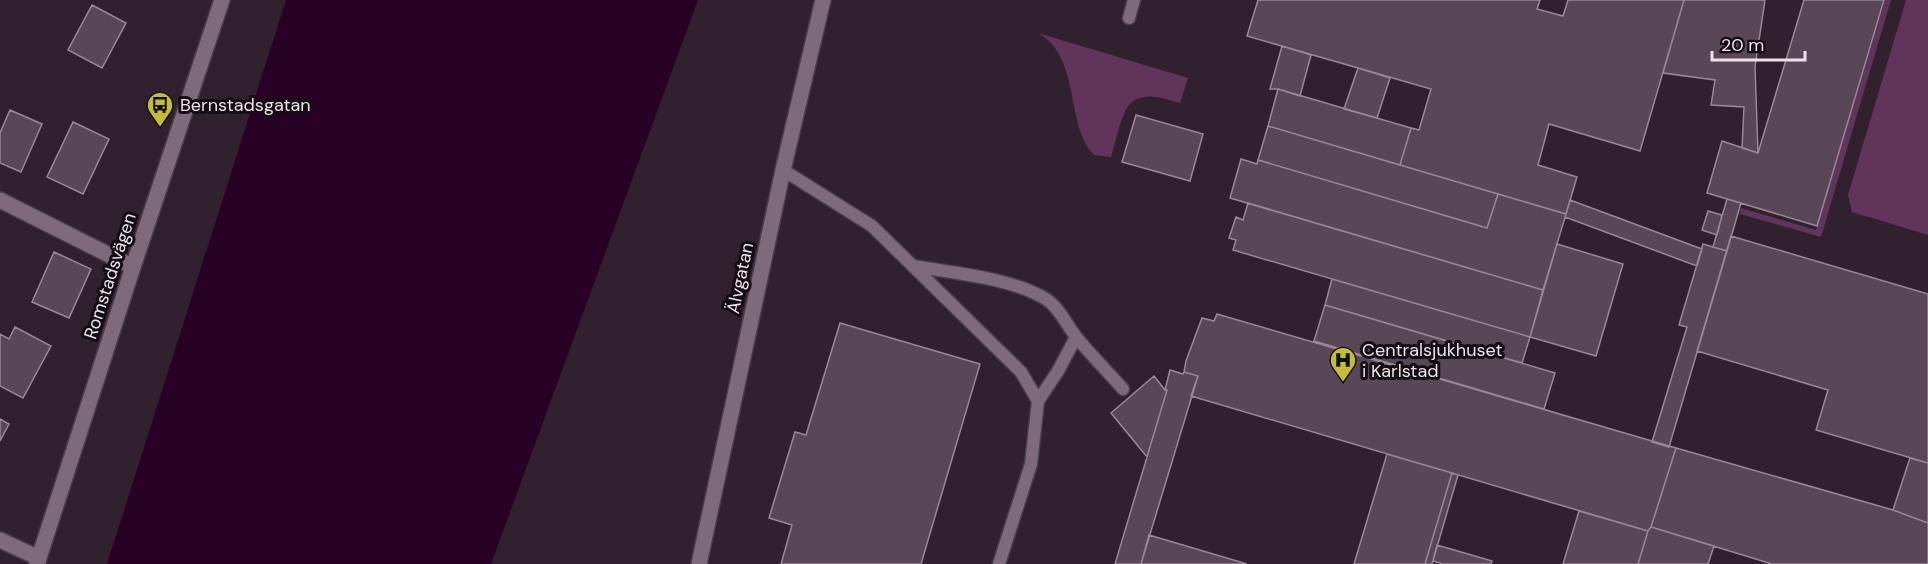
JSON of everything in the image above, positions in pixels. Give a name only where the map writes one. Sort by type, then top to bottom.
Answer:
[{"type":"street","name":"Romstadsvägen","points":[[38,561],[222,0]]},
{"type":"street","name":"Älvgatan","points":[[699,564],[783,170],[823,0]]},
{"type":"street","points":[[0,200],[133,267]]},
{"type":"street","points":[[0,540],[38,561]]},
{"type":"lane","points":[[1129,18],[1134,0]]},
{"type":"lane","points":[[783,170],[872,226],[1021,372],[1038,401]]},
{"type":"lane","points":[[913,266],[1001,282],[1029,291],[1047,300],[1059,311],[1076,338],[1123,389]]},
{"type":"lane","points":[[999,564],[1031,464],[1038,401],[1076,338]]},
{"type":"shaded area","points":[[286,0],[698,0],[491,564],[107,564]]},
{"type":"shaded area","points":[[1885,0],[1891,0],[1821,237],[1740,214],[1741,208],[1816,230]]},
{"type":"shaded area","points":[[1906,0],[1928,0],[1928,235],[1852,212],[1848,195]]},
{"type":"shaded area","points":[[1038,33],[1188,78],[1180,103],[1161,98],[1136,99],[1124,114],[1111,157],[1094,155],[1085,142],[1079,126],[1061,58],[1052,44]]},
{"type":"building","points":[[1258,0],[1540,0],[1537,9],[1563,16],[1568,0],[1684,0],[1640,151],[1549,124],[1538,165],[1577,177],[1566,214],[1400,165],[1411,128],[1419,130],[1431,89],[1247,36]]},
{"type":"building","points":[[1684,0],[1765,0],[1755,67],[1758,153],[1742,148],[1744,107],[1711,105],[1715,80],[1663,73]]},
{"type":"building","points":[[1804,0],[1884,0],[1817,226],[1707,193],[1722,141],[1758,153]]},
{"type":"building","points":[[92,5],[126,23],[102,68],[68,50]]},
{"type":"building","points":[[1282,46],[1311,55],[1300,96],[1278,89],[1270,89]]},
{"type":"building","points":[[1358,68],[1390,78],[1377,118],[1344,109]]},
{"type":"building","points":[[1278,89],[1411,128],[1400,165],[1268,126]]},
{"type":"building","points":[[10,110],[42,124],[21,172],[0,163],[0,133]]},
{"type":"building","points":[[1136,115],[1203,134],[1190,181],[1122,162]]},
{"type":"building","points":[[73,122],[109,139],[83,194],[47,177]]},
{"type":"building","points":[[1268,126],[1498,194],[1487,228],[1258,160]]},
{"type":"building","points":[[1241,159],[1257,164],[1258,160],[1487,228],[1498,194],[1566,214],[1543,290],[1230,198]]},
{"type":"building","points":[[1727,199],[1741,203],[1727,251],[1713,247]]},
{"type":"building","points":[[1570,200],[1702,249],[1697,266],[1565,217]]},
{"type":"building","points":[[1248,203],[1543,290],[1530,337],[1233,250],[1236,240],[1229,238],[1236,217],[1243,220]]},
{"type":"building","points":[[1708,211],[1722,215],[1717,235],[1702,230]]},
{"type":"building","points":[[1731,236],[1928,294],[1928,463],[1816,430],[1828,390],[1697,351]]},
{"type":"building","points":[[1557,244],[1623,264],[1596,356],[1530,337]]},
{"type":"building","points":[[1703,244],[1727,251],[1669,447],[1652,442],[1687,327],[1679,325]]},
{"type":"building","points":[[54,252],[91,269],[69,318],[32,302]]},
{"type":"building","points":[[1332,279],[1530,337],[1522,363],[1325,305]]},
{"type":"building","points":[[1325,305],[1555,373],[1544,409],[1314,341]]},
{"type":"building","points":[[1217,314],[1676,448],[1651,527],[1648,531],[1191,396],[1198,376],[1184,372],[1186,361],[1202,318],[1214,321]]},
{"type":"building","points":[[840,323],[980,364],[921,564],[781,564],[792,525],[769,518],[795,432],[806,435]]},
{"type":"building","points":[[15,327],[51,346],[23,398],[0,386],[0,334],[9,339]]},
{"type":"building","points":[[1170,370],[1198,376],[1141,564],[1115,564],[1167,390],[1165,390]]},
{"type":"building","points":[[1154,376],[1167,390],[1147,457],[1111,413]]},
{"type":"building","points":[[0,419],[9,424],[0,441]]},
{"type":"building","points":[[1676,448],[1893,510],[1928,523],[1928,564],[1772,564],[1651,527]]},
{"type":"building","points":[[1387,454],[1452,473],[1425,564],[1354,564]]},
{"type":"building","points":[[1910,458],[1928,463],[1928,523],[1893,510]]},
{"type":"building","points":[[1452,473],[1458,475],[1432,564],[1425,564]]},
{"type":"building","points":[[1579,511],[1648,531],[1638,564],[1563,564]]},
{"type":"building","points":[[1651,527],[1714,546],[1708,564],[1638,564]]},
{"type":"building","points":[[1149,535],[1247,564],[1141,564]]},
{"type":"building","points":[[1437,545],[1492,561],[1491,564],[1443,564],[1433,561]]},
{"type":"place","name":"Bernstadsgatan","points":[[160,128]]},
{"type":"place","name":"Centralsjukhuset i Karlstad","points":[[1343,383]]}]
